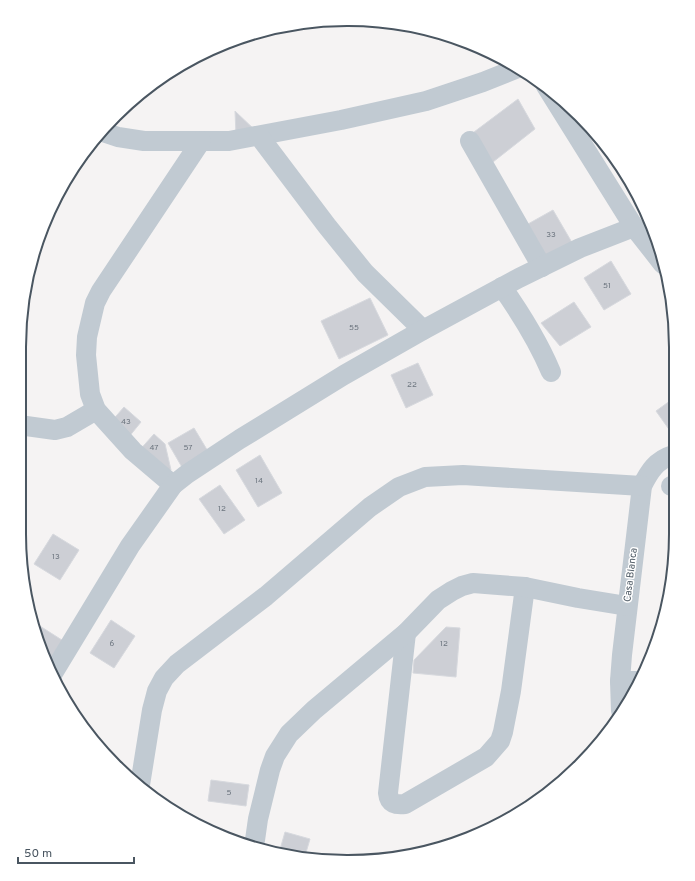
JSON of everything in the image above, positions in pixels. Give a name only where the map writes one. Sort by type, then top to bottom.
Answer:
[{"type":"street","points":[[108,134],[137,140],[229,141],[341,120],[426,101],[511,71]]},
{"type":"street","points":[[558,105],[634,227],[655,254]]},
{"type":"street","points":[[259,136],[353,258],[423,330]]},
{"type":"street","points":[[173,485],[133,451],[96,410],[90,394],[86,355],[87,337],[95,303],[110,276],[122,261],[201,141]]},
{"type":"street","points":[[470,141],[542,267]]},
{"type":"street","points":[[55,668],[130,546],[173,485],[187,474],[240,439],[344,375],[423,330],[502,287],[580,248],[634,227]]},
{"type":"street","points":[[502,287],[542,351],[551,372]]},
{"type":"street","points":[[26,426],[55,430],[67,427],[96,410]]},
{"type":"street","name":"Casa Blanca","points":[[625,695],[629,681],[627,606],[642,486],[648,473],[655,465],[660,460],[669,457]]},
{"type":"street","points":[[141,779],[152,710],[164,678],[177,664],[266,596],[370,508],[399,487],[425,477],[441,475],[463,475],[642,486]]},
{"type":"street","points":[[255,841],[265,786],[275,756],[289,734],[314,710],[406,633],[438,600],[452,590],[473,583],[526,587],[627,606]]},
{"type":"street","points":[[406,633],[388,793],[390,800],[394,804],[398,805],[405,804],[486,757],[500,741],[511,691],[526,587]]},
{"type":"building","points":[[518,99],[535,129],[493,162],[474,132]]},
{"type":"building","points":[[235,111],[258,133],[236,135]]},
{"type":"building","points":[[553,210],[574,246],[549,261],[528,224]]},
{"type":"building","points":[[611,261],[631,294],[604,310],[584,278]]},
{"type":"building","points":[[370,298],[388,335],[339,359],[321,321]]},
{"type":"building","points":[[574,302],[591,327],[560,346],[541,323]]},
{"type":"building","points":[[418,363],[433,395],[406,408],[391,375]]},
{"type":"building","points":[[669,402],[669,429],[656,411]]},
{"type":"building","points":[[124,407],[141,422],[128,438],[110,423]]},
{"type":"building","points":[[194,428],[209,453],[183,469],[168,443]]},
{"type":"building","points":[[154,434],[165,444],[171,470],[152,467],[137,453]]},
{"type":"building","points":[[260,455],[282,493],[258,507],[236,470]]},
{"type":"building","points":[[220,485],[245,520],[224,534],[199,499]]},
{"type":"building","points":[[53,534],[79,550],[60,580],[34,564]]},
{"type":"building","points":[[111,620],[135,636],[114,668],[90,653]]},
{"type":"building","points":[[40,626],[65,642],[52,662]]},
{"type":"building","points":[[446,627],[460,628],[456,677],[413,673],[414,660]]},
{"type":"building","points":[[211,780],[249,785],[246,806],[208,801]]},
{"type":"building","points":[[285,832],[310,839],[306,852],[280,848]]}]
